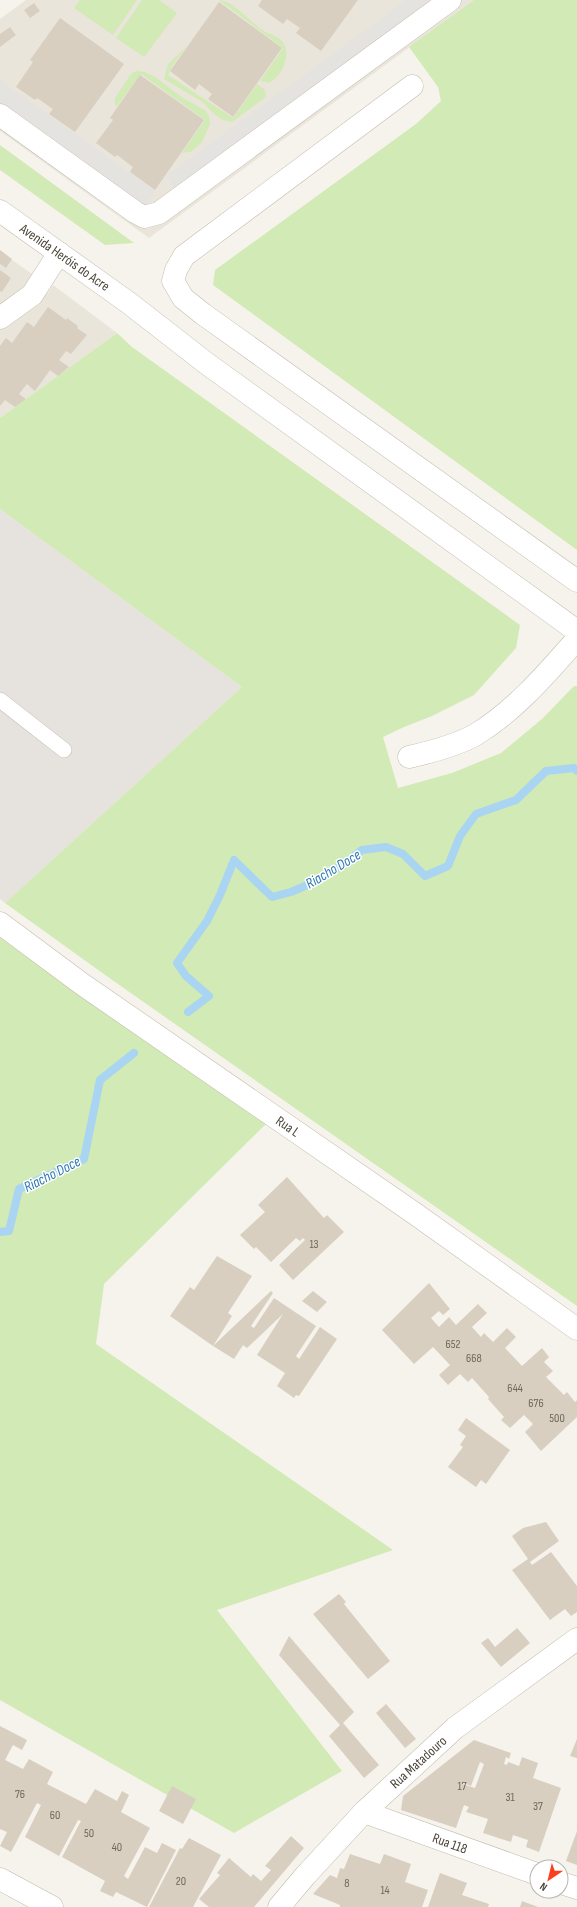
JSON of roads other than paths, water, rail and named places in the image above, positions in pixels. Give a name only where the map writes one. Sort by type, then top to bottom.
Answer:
[{"type":"street","points":[[0,115],[122,204],[144,217],[152,216],[159,213],[450,0]]},
{"type":"street","points":[[412,86],[184,256],[176,270],[173,281],[183,298],[203,314],[577,581]]},
{"type":"street","name":"Avenida Heróis do Acre","points":[[0,211],[130,303],[206,363],[577,631]]},
{"type":"street","points":[[0,318],[32,295],[59,253]]},
{"type":"street","points":[[409,756],[450,746],[474,736],[493,723],[514,706],[577,639]]},
{"type":"street","name":"Rua L","points":[[0,923],[82,984],[414,1213],[577,1329]]},
{"type":"street","name":"Rua Matadouro","points":[[280,1907],[305,1876],[364,1812],[455,1728],[572,1649]]},
{"type":"street","name":"Rua 118","points":[[364,1812],[529,1871]]},
{"type":"street","points":[[0,1879],[52,1907]]},
{"type":"lane","points":[[0,700],[64,750]]},
{"type":"waterway","name":"Riacho Doce","points":[[188,1012],[209,996],[186,976],[177,963],[207,921],[220,895],[234,860],[272,897],[291,892],[314,882],[339,867],[362,850],[386,847],[403,854],[425,876],[448,866],[460,836],[476,814],[516,800],[546,771],[574,768],[577,771]]},
{"type":"waterway","name":"Riacho Doce","points":[[0,1232],[9,1231],[19,1189],[84,1159],[100,1080],[134,1053]]}]
